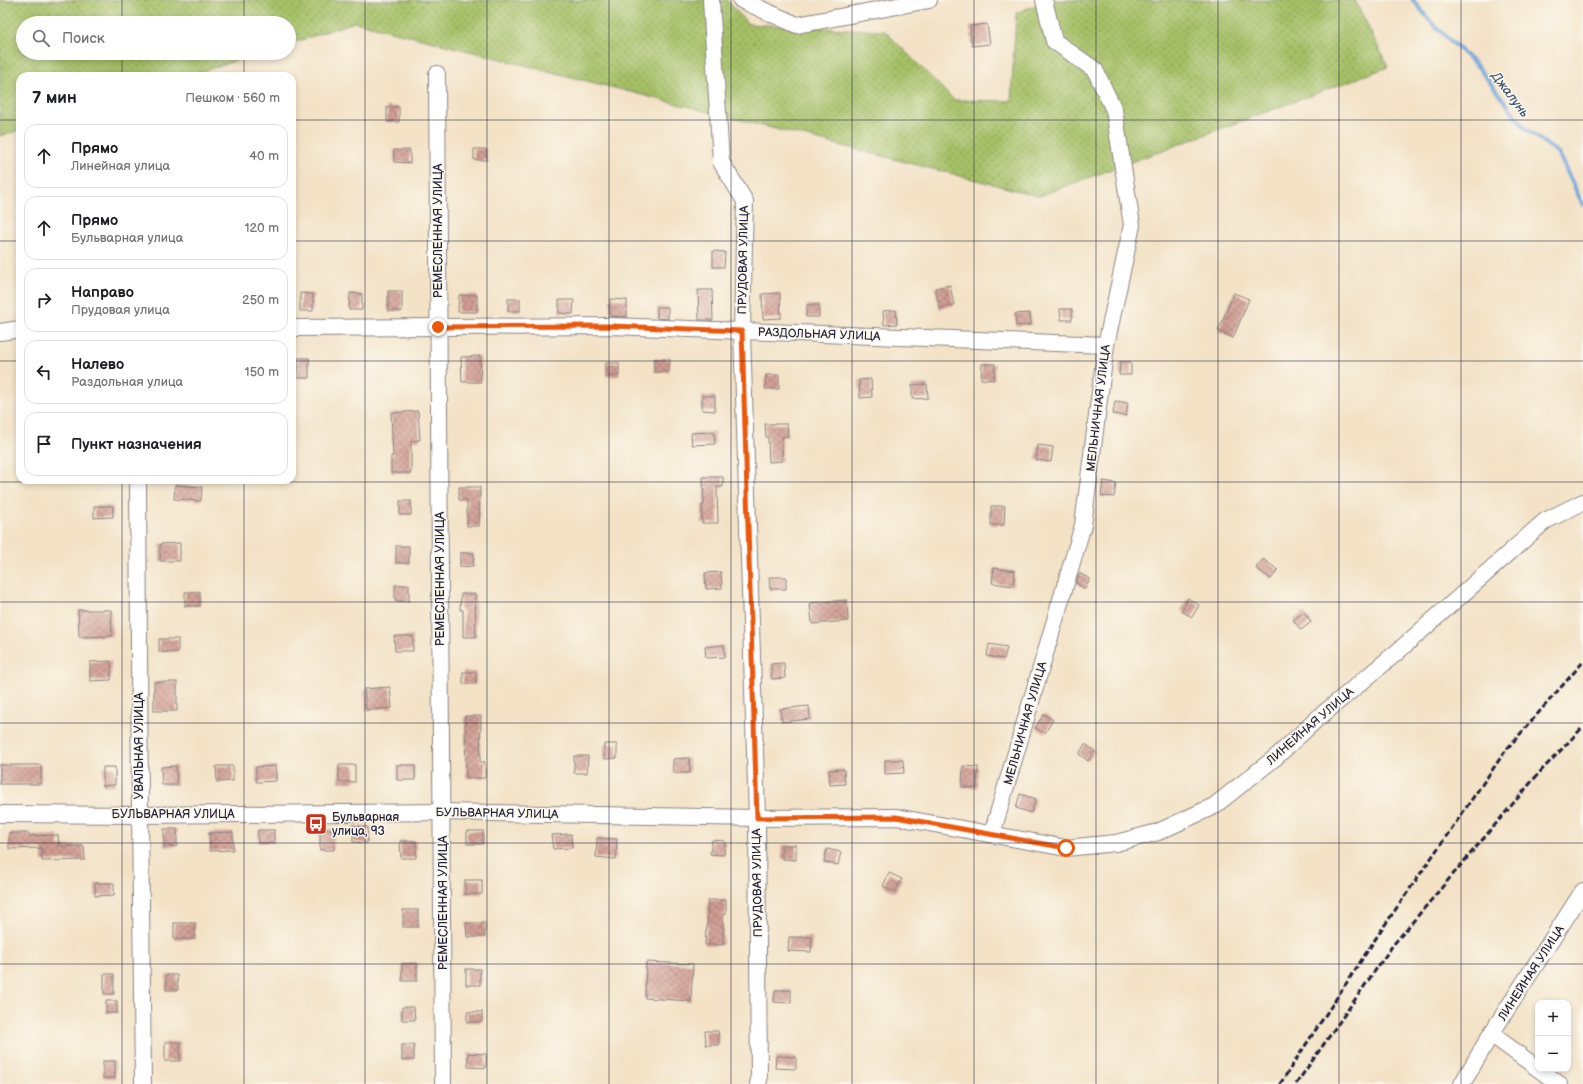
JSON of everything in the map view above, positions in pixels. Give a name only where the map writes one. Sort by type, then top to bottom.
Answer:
[{"type":"street","name":"ПРУДОВАЯ УЛИЦА","points":[[711,0],[721,162],[746,202],[742,331],[757,818],[758,1084]]},
{"type":"street","points":[[741,0],[797,25],[929,0]]},
{"type":"street","name":"МЕЛЬНИЧНАЯ УЛИЦА","points":[[992,834],[1083,525],[1106,345],[1132,225],[1114,110],[1095,70],[1054,40],[1044,0]]},
{"type":"street","name":"РЕМЕСЛЕННАЯ УЛИЦА","points":[[437,74],[443,1084]]},
{"type":"street","name":"РАЗДОЛЬНАЯ УЛИЦА","points":[[296,328],[611,326],[1106,345]]},
{"type":"street","points":[[0,332],[16,330]]},
{"type":"street","name":"УВАЛЬНАЯ УЛИЦА","points":[[138,484],[143,1084]]},
{"type":"street","name":"ЛИНЕЙНАЯ УЛИЦА","points":[[992,834],[1066,848],[1116,843],[1158,832],[1214,806],[1276,757],[1317,719],[1396,653],[1545,521],[1583,502]]},
{"type":"street","name":"БУЛЬВАРНАЯ УЛИЦА","points":[[0,814],[140,815],[442,812],[757,818],[896,817],[992,834]]},
{"type":"street","name":"ЛИНЕЙНАЯ УЛИЦА","points":[[1462,1084],[1491,1034],[1583,891]]},
{"type":"street","points":[[1491,1034],[1559,1084]]},
{"type":"green space","points":[[0,0],[727,0],[748,24],[885,31],[954,100],[1011,101],[1016,13],[1048,0],[1355,0],[1388,67],[1039,196],[355,22],[296,42],[296,16],[16,16],[16,60],[238,60],[201,72],[16,72],[16,131],[0,136]]},
{"type":"building","points":[[987,24],[990,44],[972,46],[970,26]]},
{"type":"building","points":[[387,107],[399,107],[399,122],[387,122]]},
{"type":"building","points":[[474,149],[486,149],[487,160],[474,160]]},
{"type":"building","points":[[394,150],[410,150],[410,163],[394,162]]},
{"type":"building","points":[[713,251],[725,252],[724,267],[713,267]]},
{"type":"building","points":[[950,285],[954,305],[940,309],[935,288]]},
{"type":"building","points":[[698,290],[712,290],[713,320],[699,320]]},
{"type":"building","points":[[388,291],[402,291],[402,311],[388,311]]},
{"type":"building","points":[[300,293],[313,294],[313,311],[300,311]]},
{"type":"building","points":[[350,293],[362,294],[362,310],[349,310]]},
{"type":"building","points":[[780,293],[781,318],[763,319],[762,294]]},
{"type":"building","points":[[1234,293],[1249,299],[1233,338],[1218,331]]},
{"type":"building","points":[[459,295],[477,295],[477,312],[458,312]]},
{"type":"building","points":[[508,299],[520,299],[520,311],[508,311]]},
{"type":"building","points":[[610,299],[627,300],[627,317],[610,316]]},
{"type":"building","points":[[559,300],[574,300],[573,314],[559,313]]},
{"type":"building","points":[[807,305],[819,305],[819,317],[806,317]]},
{"type":"building","points":[[657,307],[668,307],[668,319],[657,318]]},
{"type":"building","points":[[1060,309],[1072,309],[1072,320],[1061,320]]},
{"type":"building","points":[[896,310],[897,324],[884,325],[883,311]]},
{"type":"building","points":[[1030,313],[1031,325],[1016,326],[1015,314]]},
{"type":"building","points":[[480,356],[481,382],[462,382],[461,357]]},
{"type":"building","points":[[298,358],[309,358],[309,378],[298,378]]},
{"type":"building","points":[[654,359],[670,359],[669,372],[654,372]]},
{"type":"building","points":[[1120,362],[1131,362],[1131,375],[1119,375]]},
{"type":"building","points":[[606,363],[619,363],[619,376],[606,376]]},
{"type":"building","points":[[982,364],[995,364],[994,380],[981,379]]},
{"type":"building","points":[[766,375],[779,375],[779,389],[765,389]]},
{"type":"building","points":[[871,379],[872,397],[860,398],[859,380]]},
{"type":"building","points":[[927,384],[928,398],[912,399],[912,385]]},
{"type":"building","points":[[702,396],[715,396],[715,411],[702,410]]},
{"type":"building","points":[[1115,401],[1128,403],[1126,416],[1113,414]]},
{"type":"building","points":[[418,411],[420,440],[411,441],[411,473],[391,473],[391,456],[393,456],[391,413]]},
{"type":"building","points":[[765,424],[787,424],[788,436],[782,437],[782,461],[769,462],[768,437],[766,437]]},
{"type":"building","points":[[714,432],[715,444],[692,445],[691,433]]},
{"type":"building","points":[[1038,445],[1053,447],[1051,462],[1036,460]]},
{"type":"building","points":[[703,477],[723,477],[723,487],[717,487],[718,523],[702,523],[702,505],[704,505]]},
{"type":"building","points":[[1103,481],[1116,483],[1114,497],[1101,496]]},
{"type":"building","points":[[175,485],[202,487],[201,501],[174,499]]},
{"type":"building","points":[[459,487],[480,487],[479,526],[467,526],[467,500],[459,500]]},
{"type":"building","points":[[400,501],[411,501],[411,515],[400,515]]},
{"type":"building","points":[[94,506],[113,506],[113,517],[94,518]]},
{"type":"building","points":[[991,506],[1005,506],[1004,525],[991,525]]},
{"type":"building","points":[[180,543],[180,561],[160,561],[160,544]]},
{"type":"building","points":[[396,546],[409,546],[409,563],[396,563]]},
{"type":"building","points":[[460,553],[474,553],[473,566],[460,567]]},
{"type":"building","points":[[1263,559],[1278,570],[1271,579],[1256,568]]},
{"type":"building","points":[[994,568],[1015,571],[1013,586],[992,583]]},
{"type":"building","points":[[721,572],[722,588],[706,589],[705,573]]},
{"type":"building","points":[[1079,573],[1090,579],[1085,589],[1076,583]]},
{"type":"building","points":[[769,577],[786,577],[786,589],[770,589]]},
{"type":"building","points":[[395,585],[409,585],[409,601],[395,601]]},
{"type":"building","points":[[185,592],[200,592],[200,606],[185,606]]},
{"type":"building","points":[[461,594],[475,594],[476,637],[463,637],[463,610],[460,610]]},
{"type":"building","points":[[1188,598],[1199,605],[1192,617],[1181,611]]},
{"type":"building","points":[[847,600],[848,621],[812,624],[810,603]]},
{"type":"building","points":[[78,610],[111,610],[112,636],[79,637]]},
{"type":"building","points":[[1304,612],[1311,622],[1301,630],[1293,620]]},
{"type":"building","points":[[394,636],[413,636],[413,651],[395,651]]},
{"type":"building","points":[[159,639],[178,639],[178,652],[159,652]]},
{"type":"building","points":[[989,644],[1007,647],[1004,659],[987,656]]},
{"type":"building","points":[[724,645],[725,657],[706,658],[705,647]]},
{"type":"building","points":[[111,661],[111,680],[90,681],[90,662]]},
{"type":"building","points":[[784,663],[785,678],[772,679],[771,664]]},
{"type":"building","points":[[463,672],[476,672],[476,684],[463,684]]},
{"type":"building","points":[[154,682],[177,682],[177,711],[154,711]]},
{"type":"building","points":[[390,687],[392,708],[366,710],[364,689]]},
{"type":"building","points":[[809,706],[810,719],[782,722],[780,709]]},
{"type":"building","points":[[1044,714],[1053,720],[1045,733],[1035,728]]},
{"type":"building","points":[[465,716],[481,716],[480,762],[485,762],[485,778],[466,778]]},
{"type":"building","points":[[604,744],[617,744],[617,758],[604,759]]},
{"type":"building","points":[[1085,744],[1095,751],[1088,761],[1079,754]]},
{"type":"building","points":[[574,756],[588,756],[587,773],[574,773]]},
{"type":"building","points":[[689,758],[690,773],[673,773],[673,759]]},
{"type":"building","points":[[885,760],[903,760],[904,773],[885,774]]},
{"type":"building","points":[[0,765],[41,765],[41,784],[0,784]]},
{"type":"building","points":[[339,765],[355,765],[355,782],[339,782]]},
{"type":"building","points":[[397,765],[415,765],[415,780],[397,780]]},
{"type":"building","points":[[176,766],[177,785],[162,785],[161,767]]},
{"type":"building","points":[[216,766],[233,766],[233,781],[217,782]]},
{"type":"building","points":[[276,766],[276,781],[256,782],[256,767]]},
{"type":"building","points":[[963,766],[978,767],[977,788],[962,787]]},
{"type":"building","points":[[103,767],[115,767],[115,785],[103,786]]},
{"type":"building","points":[[844,769],[845,784],[830,785],[829,770]]},
{"type":"building","points":[[1020,794],[1036,799],[1031,813],[1016,808]]},
{"type":"building","points":[[353,826],[368,827],[367,843],[353,842]]},
{"type":"building","points":[[164,829],[177,829],[177,846],[164,847]]},
{"type":"building","points":[[333,829],[334,850],[320,850],[320,830]]},
{"type":"building","points":[[258,830],[274,830],[274,843],[258,843]]},
{"type":"building","points":[[467,831],[483,831],[483,844],[467,844]]},
{"type":"building","points":[[233,832],[233,850],[210,851],[209,833]]},
{"type":"building","points":[[9,833],[29,833],[29,836],[58,835],[59,846],[84,846],[85,860],[42,861],[42,848],[9,849]]},
{"type":"building","points":[[571,834],[572,848],[553,849],[551,835]]},
{"type":"building","points":[[597,838],[617,839],[616,859],[596,857]]},
{"type":"building","points":[[712,840],[725,841],[724,855],[710,854]]},
{"type":"building","points":[[400,841],[416,841],[416,858],[401,858]]},
{"type":"building","points":[[782,845],[796,845],[796,860],[782,859]]},
{"type":"building","points":[[827,849],[841,852],[838,865],[824,862]]},
{"type":"building","points":[[889,873],[902,879],[895,892],[883,886]]},
{"type":"building","points":[[465,880],[482,880],[482,894],[465,894]]},
{"type":"building","points":[[95,883],[114,883],[114,895],[95,896]]},
{"type":"building","points":[[708,900],[726,900],[726,914],[723,914],[723,945],[705,945]]},
{"type":"building","points":[[403,910],[418,910],[418,927],[403,927]]},
{"type":"building","points":[[174,923],[195,923],[195,939],[174,939]]},
{"type":"building","points":[[466,923],[485,923],[485,937],[467,937]]},
{"type":"building","points":[[789,937],[812,937],[811,952],[788,951]]},
{"type":"building","points":[[646,962],[693,964],[691,1001],[645,998]]},
{"type":"building","points":[[417,963],[417,981],[402,981],[402,964]]},
{"type":"building","points":[[466,969],[480,969],[480,985],[466,985]]},
{"type":"building","points":[[104,974],[114,974],[114,994],[104,994]]},
{"type":"building","points":[[166,975],[177,975],[178,990],[166,990]]},
{"type":"building","points":[[775,990],[791,990],[791,1003],[774,1002]]},
{"type":"building","points":[[106,1001],[117,1001],[117,1013],[106,1013]]},
{"type":"building","points":[[402,1007],[414,1007],[415,1020],[402,1020]]},
{"type":"building","points":[[467,1012],[482,1012],[482,1022],[467,1022]]},
{"type":"building","points":[[705,1031],[718,1031],[719,1045],[706,1045]]},
{"type":"building","points":[[165,1042],[180,1042],[180,1061],[165,1061]]},
{"type":"building","points":[[402,1045],[414,1045],[414,1060],[402,1060]]},
{"type":"building","points":[[468,1053],[486,1054],[486,1068],[468,1067]]},
{"type":"building","points":[[776,1056],[796,1057],[796,1069],[775,1068]]},
{"type":"building","points":[[103,1061],[115,1061],[115,1078],[103,1078]]},
{"type":"waterway","name":"Джалунь","points":[[1413,0],[1431,22],[1478,67],[1526,129],[1558,153],[1583,205]]},
{"type":"railway","points":[[1280,1084],[1380,932],[1506,750],[1583,662]]},
{"type":"railway","points":[[1296,1084],[1393,945],[1539,773],[1583,727]]},
{"type":"place","name":"Бульварная улица, 93","points":[[316,824]]},
{"type":"route","points":[[438,327],[611,326],[742,331],[757,818],[896,817],[1066,848]]}]
